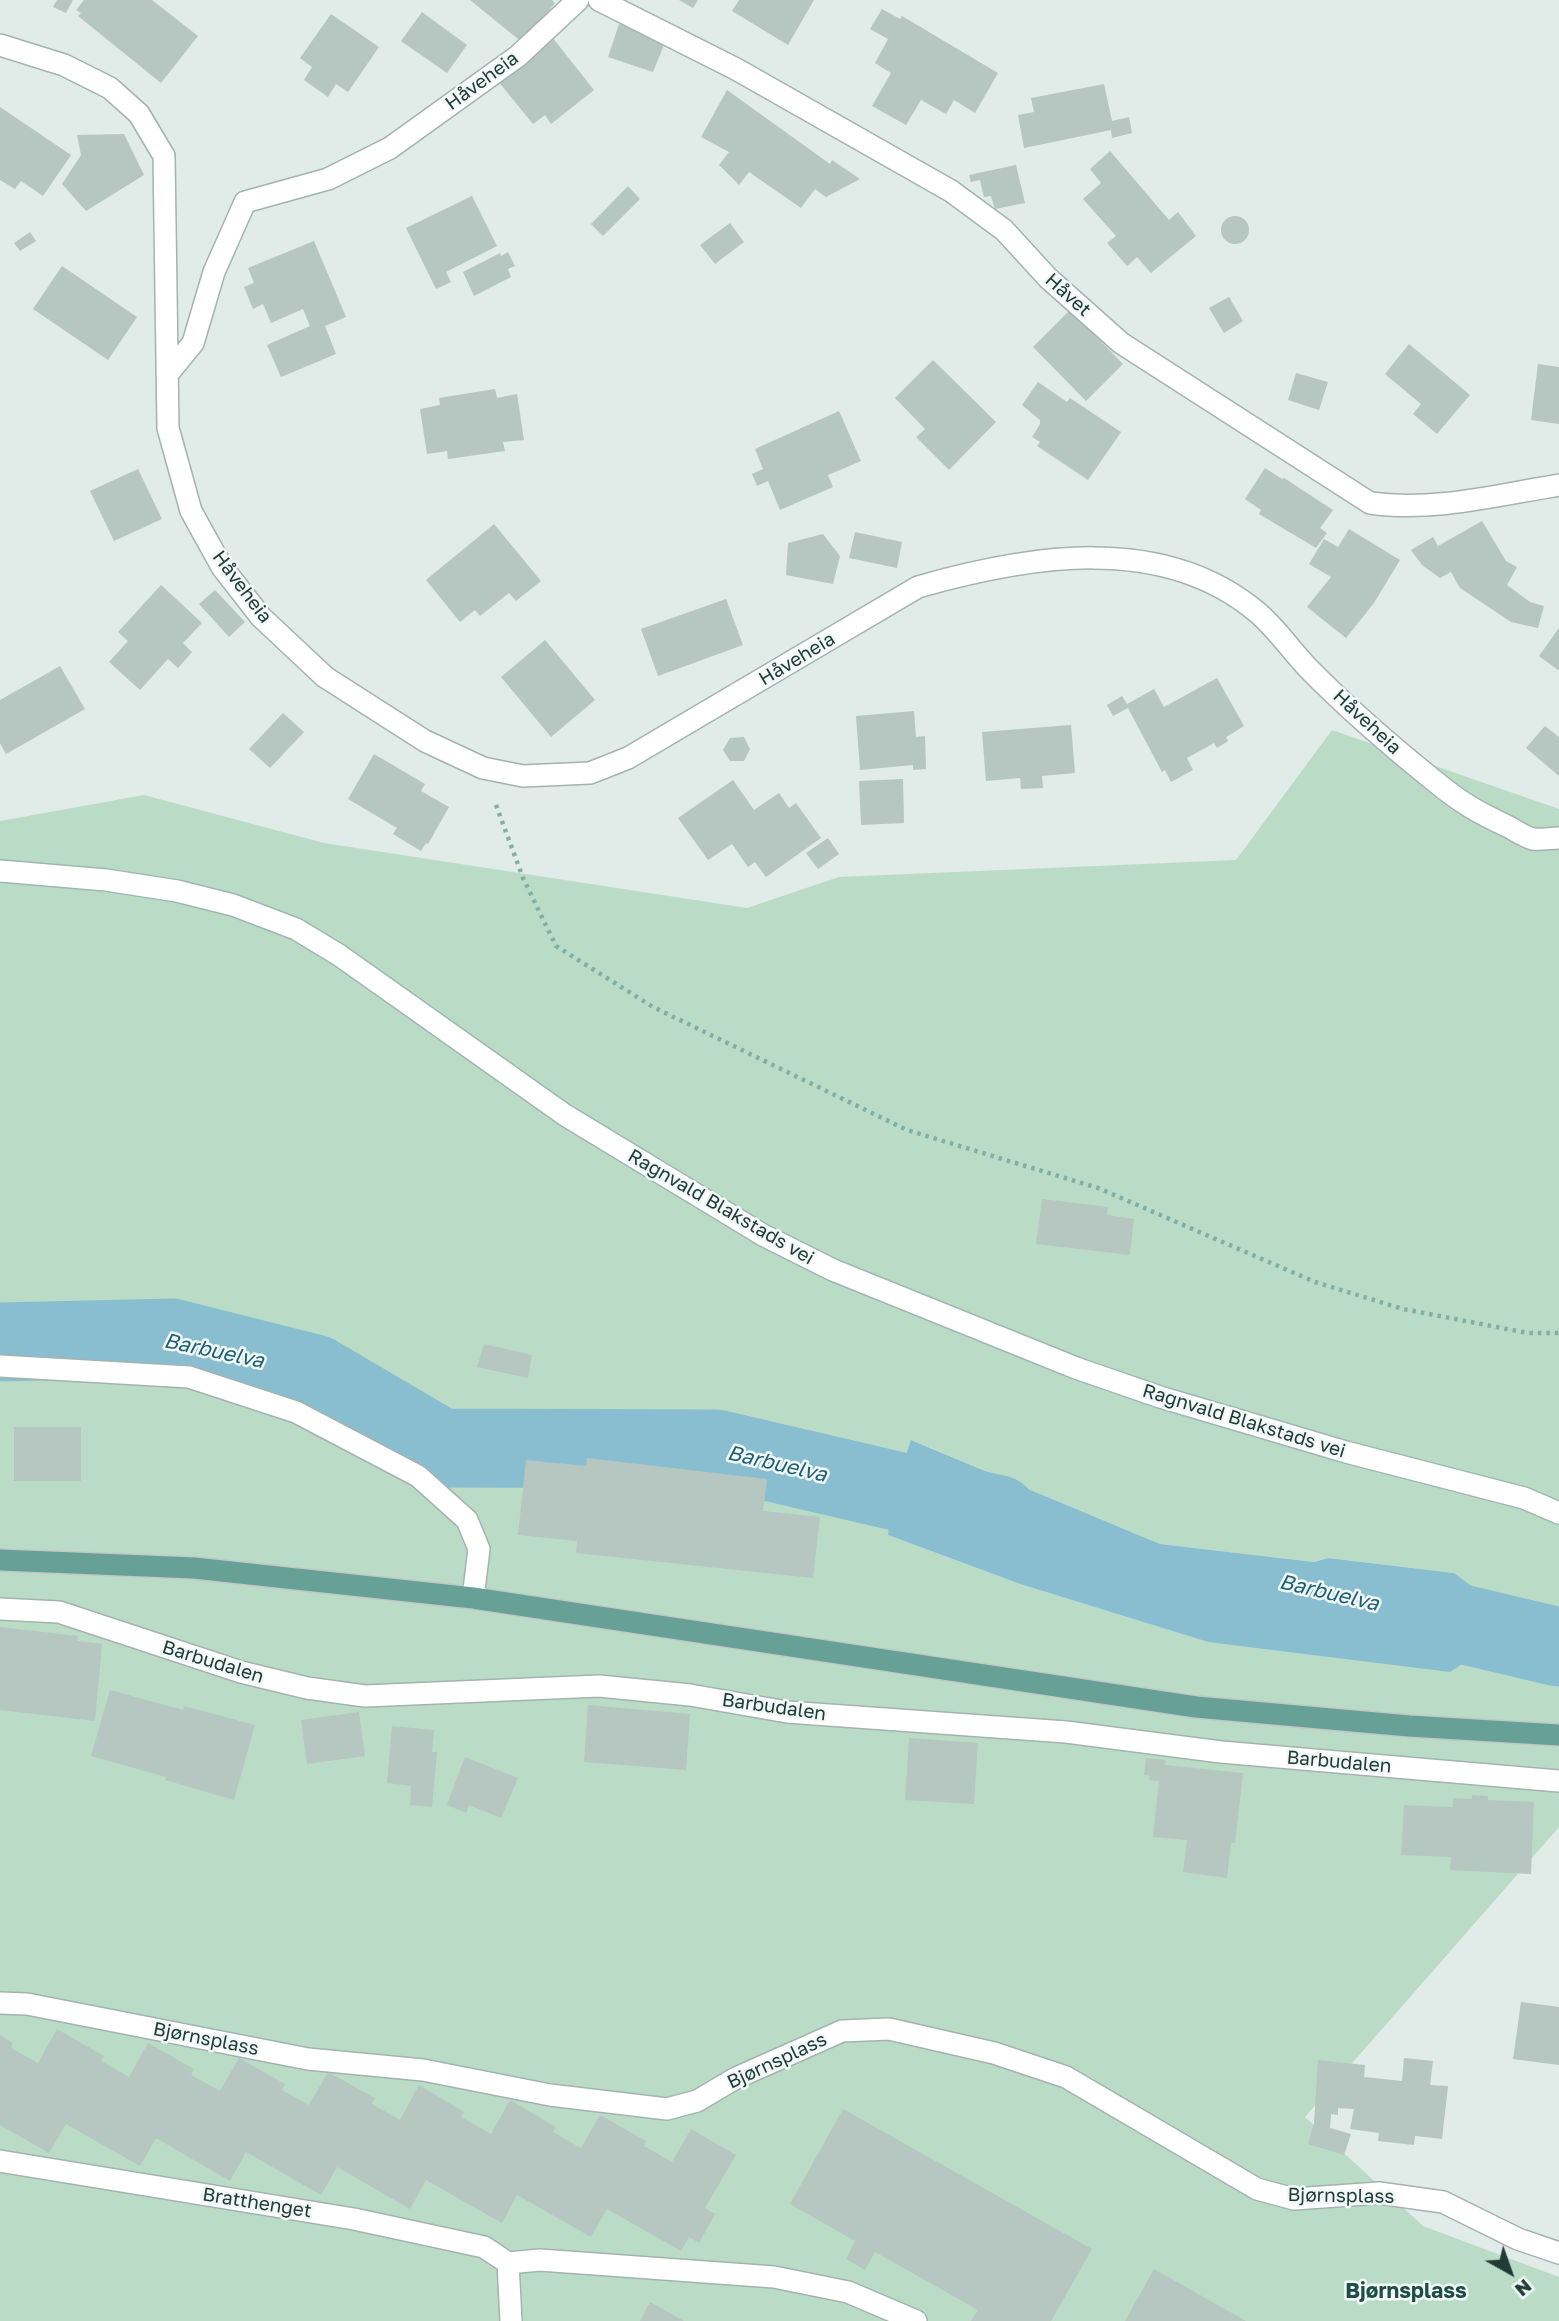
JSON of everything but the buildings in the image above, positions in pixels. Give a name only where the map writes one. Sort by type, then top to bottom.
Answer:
[{"type":"main road","points":[[0,1560],[194,1568],[473,1598],[1196,1707],[1409,1726],[1559,1735]]},
{"type":"street","name":"Håveheia","points":[[167,375],[193,343],[214,272],[245,202],[328,179],[390,148],[518,55],[578,0]]},
{"type":"street","name":"Håvet","points":[[599,0],[736,69],[951,191],[1004,230],[1048,278],[1121,343],[1370,503],[1401,507],[1437,504],[1559,485]]},
{"type":"street","name":"Håveheia","points":[[0,44],[64,65],[110,88],[139,114],[164,156],[168,428],[191,511],[222,567],[261,617],[325,677],[425,741],[483,768],[523,776],[590,773],[628,758],[918,587],[967,573],[1044,561],[1084,557],[1127,558],[1185,572],[1225,590],[1258,613],[1308,668],[1388,744],[1463,805],[1532,839],[1559,838]]},
{"type":"street","name":"Ragnvald Blakstads vei","points":[[0,871],[106,880],[177,891],[233,905],[296,929],[339,955],[565,1115],[763,1235],[833,1270],[1076,1368],[1160,1397],[1346,1452],[1524,1498],[1559,1513]]},
{"type":"street","points":[[0,1366],[189,1377],[296,1412],[418,1476],[467,1520],[479,1549],[473,1598]]},
{"type":"street","name":"Barbudalen","points":[[0,1609],[59,1612],[241,1672],[307,1688],[365,1696],[599,1686],[690,1695],[788,1712],[1066,1731],[1221,1752],[1559,1782]]},
{"type":"street","name":"Bjørnsplass","points":[[0,2003],[27,2004],[308,2059],[423,2070],[550,2095],[667,2109],[697,2101],[736,2078],[842,2031],[889,2029],[993,2053],[1066,2077],[1257,2189],[1294,2199],[1379,2193],[1443,2202],[1518,2239],[1559,2253]]},
{"type":"street","name":"Bratthenget","points":[[0,2161],[354,2219],[484,2247],[508,2263]]},
{"type":"street","points":[[511,2321],[508,2263],[541,2260],[774,2277],[848,2292],[916,2321]]},
{"type":"path","points":[[483,768],[523,878],[556,946],[653,1007],[907,1129],[1098,1188],[1315,1282],[1403,1308],[1528,1333],[1559,1333]]},
{"type":"green space","points":[[1332,730],[1559,809],[1559,1827],[1305,2117],[1423,2226],[1559,2277],[1559,2321],[0,2321],[0,821],[144,795],[324,843],[747,908],[839,877],[1236,860]],"holes":[[[912,1440],[1160,1544],[1314,1562],[1328,1558],[1454,1573],[1208,1642],[1020,1584],[888,1535]]]},
{"type":"water","points":[[911,1440],[1160,1544],[1314,1562],[1328,1558],[1454,1573],[1498,1606],[1493,1619],[1500,1639],[1450,1672],[1208,1642],[1020,1584],[888,1535],[894,1491]]},
{"type":"waterway","name":"Barbuelva","points":[[0,1342],[172,1338],[315,1374],[441,1448],[716,1449],[999,1515]]},
{"type":"waterway","name":"Barbuelva","points":[[1394,1608],[1559,1647]]},
{"type":"district","name":"Bjørnsplass","points":[[1406,2291]]}]
